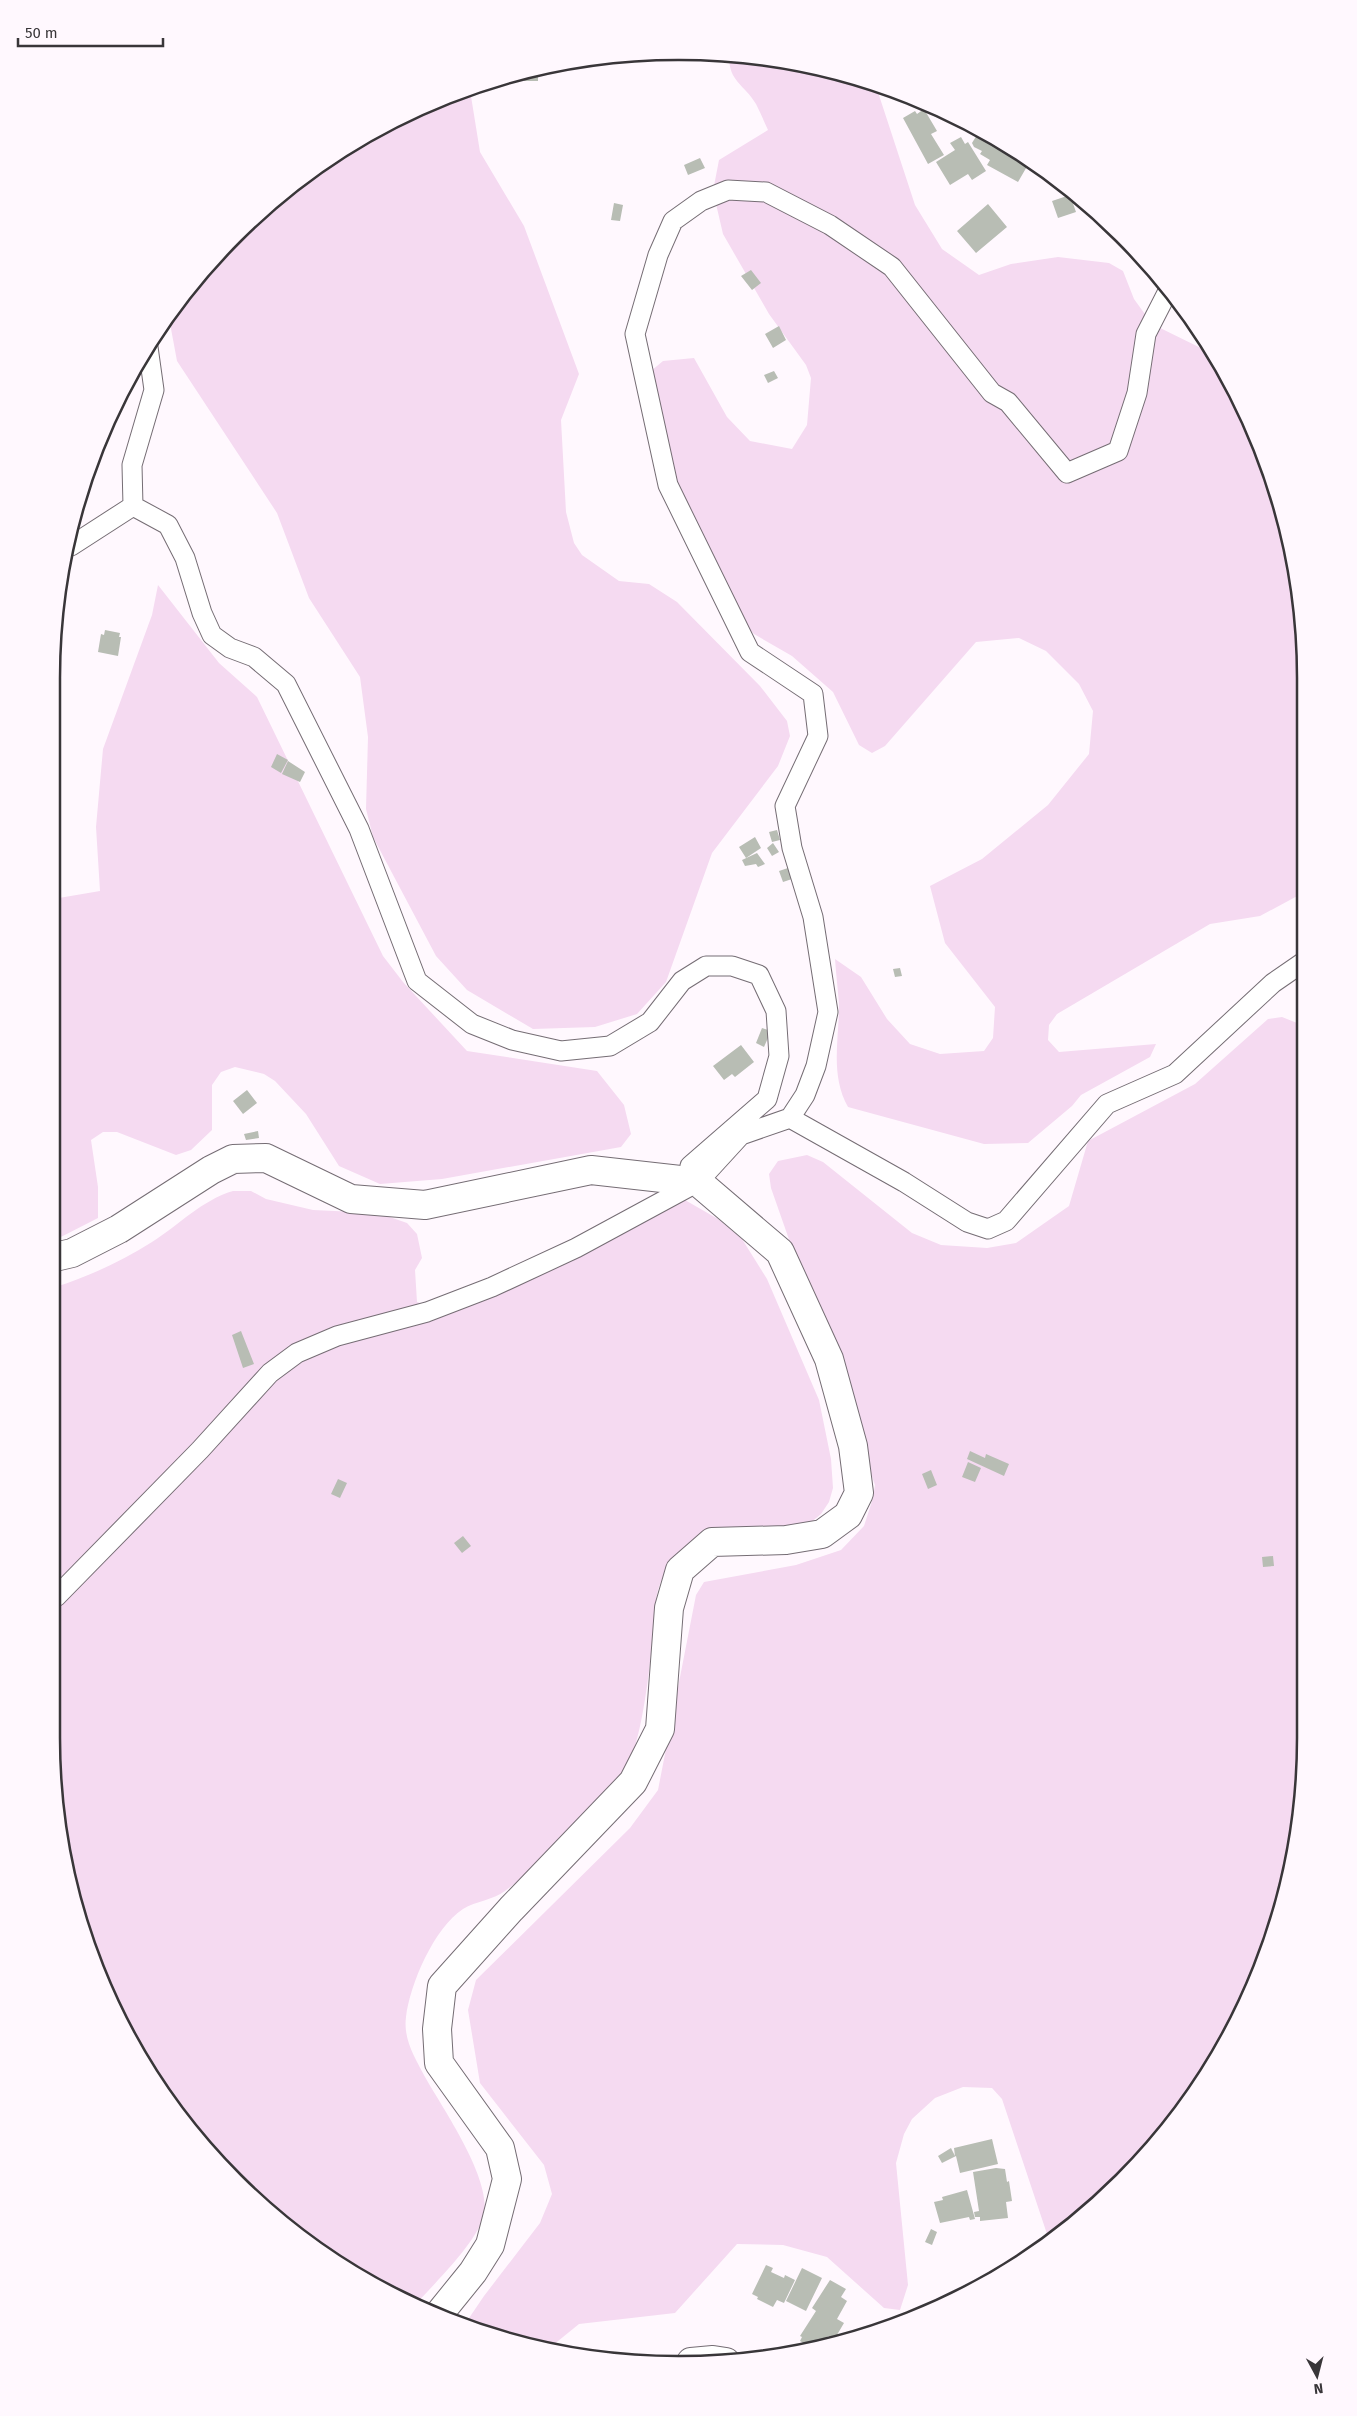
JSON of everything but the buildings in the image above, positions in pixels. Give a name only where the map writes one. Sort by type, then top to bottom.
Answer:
[{"type":"street","points":[[60,1593],[200,1450],[270,1373],[297,1353],[337,1336],[427,1312],[492,1287],[576,1248],[698,1182],[741,1135],[790,1118],[805,1095],[816,1066],[828,1012],[813,917],[792,848],[785,806],[818,736],[813,694],[750,652],[668,485],[635,334],[658,255],[673,221],[701,201],[728,190],[766,192],[830,225],[892,267],[992,393],[1008,402],[1067,473],[1118,451],[1136,393],[1146,334],[1165,297]]},
{"type":"street","points":[[133,506],[132,465],[154,390],[150,358]]},
{"type":"street","points":[[75,543],[133,506]]},
{"type":"street","points":[[133,506],[168,525],[185,558],[202,613],[212,635],[230,648],[254,657],[286,684],[359,829],[417,981],[472,1024],[512,1040],[561,1051],[610,1046],[650,1022],[682,981],[706,966],[732,966],[759,975],[776,1011],[779,1056],[767,1099],[690,1166],[698,1182],[780,1252],[829,1359],[853,1446],[859,1493],[848,1515],[822,1534],[786,1540],[712,1542],[680,1570],[669,1608],[660,1729],[632,1782],[518,1902],[442,1986],[437,2029],[439,2063],[500,2148],[507,2179],[490,2245],[473,2272],[442,2309]]},
{"type":"street","points":[[790,1118],[904,1182],[967,1222],[988,1229],[1006,1221],[1107,1104],[1175,1074],[1273,983],[1297,966]]},
{"type":"street","points":[[60,1256],[72,1253],[119,1229],[233,1158],[266,1158],[351,1199],[425,1205],[590,1170],[698,1182]]},
{"type":"shaded area","points":[[730,62],[799,72],[839,81],[878,94],[915,205],[942,249],[979,275],[1011,264],[1058,257],[1109,263],[1123,271],[1134,299],[1152,324],[1201,348],[1233,405],[1250,442],[1276,518],[1292,598],[1296,638],[1297,896],[1260,916],[1210,924],[1057,1014],[1049,1025],[1048,1040],[1059,1052],[1156,1044],[1150,1057],[1081,1095],[1072,1106],[1028,1143],[984,1144],[848,1107],[842,1095],[837,1070],[839,1005],[835,959],[861,977],[887,1019],[910,1044],[940,1054],[984,1051],[993,1038],[995,1007],[945,943],[930,886],[982,859],[1048,805],[1089,754],[1093,711],[1079,684],[1046,651],[1019,638],[976,642],[885,746],[872,753],[859,745],[833,692],[792,656],[754,634],[732,612],[678,501],[651,371],[663,361],[694,358],[727,417],[750,441],[792,449],[807,425],[811,378],[806,365],[769,314],[723,234],[713,191],[719,160],[768,130],[756,104],[734,77]]},
{"type":"shaded area","points":[[471,96],[480,152],[524,226],[579,374],[561,420],[566,512],[574,543],[582,555],[619,581],[649,584],[677,602],[760,686],[787,721],[790,736],[778,766],[712,853],[666,982],[637,1014],[595,1027],[533,1029],[467,990],[436,956],[373,837],[366,809],[368,737],[360,677],[309,598],[277,513],[177,361],[170,326],[213,271],[271,213],[335,164],[369,143],[442,107]]},
{"type":"shaded area","points":[[158,585],[219,663],[257,697],[383,956],[403,982],[467,1051],[597,1071],[624,1105],[631,1134],[621,1147],[442,1179],[380,1184],[339,1166],[306,1114],[275,1081],[264,1074],[235,1067],[221,1072],[212,1085],[212,1130],[191,1150],[176,1155],[117,1132],[103,1132],[91,1140],[98,1187],[98,1218],[60,1237],[60,898],[100,891],[96,827],[103,749],[152,615]]},
{"type":"shaded area","points":[[1282,1017],[1297,1023],[1296,1778],[1292,1818],[1276,1898],[1250,1974],[1214,2047],[1193,2081],[1144,2145],[1086,2203],[1047,2234],[1002,2099],[992,2088],[963,2087],[935,2098],[912,2119],[904,2134],[896,2163],[908,2285],[900,2310],[884,2308],[827,2257],[783,2245],[737,2244],[675,2313],[579,2324],[555,2343],[518,2335],[469,2319],[540,2223],[552,2194],[544,2165],[480,2083],[468,2010],[476,1980],[630,1828],[658,1790],[696,1595],[704,1582],[796,1565],[841,1550],[864,1526],[873,1498],[875,1485],[771,1188],[769,1174],[778,1161],[807,1155],[823,1162],[912,1233],[941,1245],[987,1248],[1016,1243],[1069,1206],[1088,1141],[1195,1084],[1268,1019]]},
{"type":"shaded area","points":[[233,1191],[251,1191],[266,1199],[313,1210],[378,1213],[407,1223],[417,1234],[422,1258],[415,1270],[417,1302],[433,1307],[678,1196],[718,1219],[742,1239],[767,1279],[819,1400],[831,1459],[833,1488],[829,1502],[821,1514],[809,1524],[692,1542],[675,1557],[663,1576],[658,1590],[644,1708],[634,1750],[619,1783],[562,1842],[517,1882],[490,1899],[463,1909],[452,1918],[442,1929],[425,1958],[408,2004],[406,2033],[425,2077],[475,2166],[482,2186],[485,2203],[483,2218],[472,2240],[420,2299],[369,2273],[335,2252],[302,2228],[241,2175],[188,2114],[164,2081],[143,2047],[107,1974],[81,1898],[72,1858],[61,1778],[60,1738],[60,1285],[105,1268],[129,1256],[211,1200]]}]
